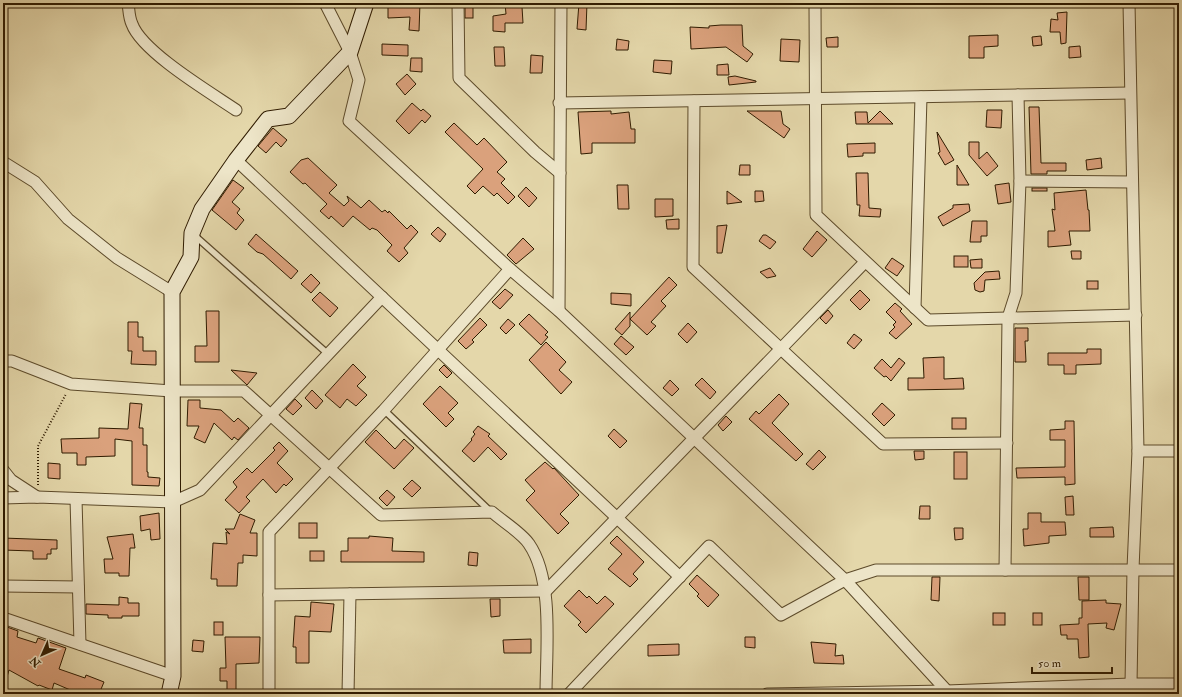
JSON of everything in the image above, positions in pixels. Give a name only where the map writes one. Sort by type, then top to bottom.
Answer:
[{"type":"street","points":[[128,3],[132,25],[143,41],[189,78],[236,110]]},
{"type":"street","points":[[326,3],[350,52],[359,80],[349,121],[510,270],[559,311],[845,580],[947,693]]},
{"type":"street","points":[[169,694],[173,676],[172,292],[191,257],[192,233],[202,209],[236,160],[268,119],[289,116],[350,52],[366,3]]},
{"type":"street","points":[[458,3],[459,78],[535,152],[560,173]]},
{"type":"street","points":[[559,311],[559,103],[561,3]]},
{"type":"street","points":[[815,3],[814,99],[816,215],[928,320],[1136,315]]},
{"type":"street","points":[[1129,3],[1138,451],[1130,689]]},
{"type":"street","points":[[559,103],[1130,93]]},
{"type":"street","points":[[1005,570],[1008,318],[1016,293],[1020,181],[1018,95]]},
{"type":"street","points":[[915,308],[921,97]]},
{"type":"street","points":[[694,101],[693,267],[883,444],[1007,443]]},
{"type":"street","points":[[236,160],[680,576]]},
{"type":"street","points":[[3,162],[35,182],[68,219],[117,258],[172,292]]},
{"type":"street","points":[[1020,181],[1132,182]]},
{"type":"street","points":[[269,595],[546,591],[865,262]]},
{"type":"street","points":[[269,694],[269,532],[384,410],[510,270]]},
{"type":"street","points":[[3,498],[37,497],[173,502],[200,490],[382,297]]},
{"type":"street","points":[[3,362],[12,361],[71,384],[172,391],[244,391],[381,515],[492,512],[529,542],[539,562],[546,591],[546,694]]},
{"type":"street","points":[[1138,451],[1179,451]]},
{"type":"street","points":[[3,470],[11,480],[37,497]]},
{"type":"street","points":[[76,498],[80,644]]},
{"type":"street","points":[[569,694],[709,546],[782,616],[845,580],[876,570],[1179,570]]},
{"type":"street","points":[[3,586],[78,587]]},
{"type":"street","points":[[348,694],[350,594]]},
{"type":"street","points":[[3,618],[173,676]]},
{"type":"street","points":[[767,694],[947,693],[1130,689],[1179,684]]},
{"type":"lane","points":[[192,233],[328,354]]},
{"type":"lane","points":[[384,410],[492,512]]},
{"type":"path","points":[[37,497],[38,446],[71,384]]},
{"type":"building","points":[[388,3],[420,3],[419,31],[409,30],[410,17],[388,18]]},
{"type":"building","points":[[465,3],[473,3],[473,18],[465,18]]},
{"type":"building","points":[[505,3],[519,3],[519,7],[522,7],[523,23],[505,23],[505,32],[493,31],[493,16],[506,14]]},
{"type":"building","points":[[579,3],[587,3],[586,30],[577,29]]},
{"type":"building","points":[[1067,12],[1066,43],[1061,44],[1060,32],[1050,32],[1051,19],[1058,20],[1057,13]]},
{"type":"building","points":[[742,25],[743,46],[753,54],[747,62],[726,47],[691,49],[690,27],[709,28],[709,26]]},
{"type":"building","points":[[998,35],[998,46],[984,47],[984,58],[969,58],[969,36]]},
{"type":"building","points":[[1041,36],[1042,45],[1033,46],[1032,37]]},
{"type":"building","points":[[838,37],[838,47],[827,47],[826,38]]},
{"type":"building","points":[[617,39],[629,41],[628,50],[616,50]]},
{"type":"building","points":[[781,39],[800,40],[799,62],[780,61]]},
{"type":"building","points":[[382,44],[408,45],[408,56],[382,55]]},
{"type":"building","points":[[1080,46],[1081,57],[1069,58],[1069,47]]},
{"type":"building","points":[[494,47],[504,47],[505,66],[495,66]]},
{"type":"building","points":[[531,55],[543,56],[542,73],[530,73]]},
{"type":"building","points":[[411,58],[422,58],[422,72],[410,71]]},
{"type":"building","points":[[654,60],[672,61],[671,74],[653,72]]},
{"type":"building","points":[[728,64],[729,75],[717,75],[717,65]]},
{"type":"building","points":[[407,74],[416,84],[405,95],[396,84]]},
{"type":"building","points":[[735,76],[756,82],[729,85],[728,77]]},
{"type":"building","points":[[412,103],[421,111],[423,109],[431,116],[425,123],[422,120],[409,134],[396,121]]},
{"type":"building","points":[[1029,107],[1039,107],[1041,163],[1066,163],[1066,171],[1047,171],[1047,174],[1031,174]]},
{"type":"building","points":[[987,110],[1002,110],[1001,128],[986,127]]},
{"type":"building","points":[[611,111],[611,114],[629,112],[631,129],[635,129],[635,143],[592,143],[592,153],[581,154],[578,112]]},
{"type":"building","points":[[747,111],[781,111],[783,124],[790,129],[784,138]]},
{"type":"building","points":[[880,111],[893,124],[856,124],[855,112],[867,112],[868,123]]},
{"type":"building","points":[[454,123],[477,145],[484,138],[507,162],[497,172],[505,179],[501,183],[515,197],[508,204],[497,193],[494,196],[483,186],[475,194],[467,186],[483,169],[445,132]]},
{"type":"building","points":[[273,128],[287,140],[281,147],[276,142],[266,153],[258,146]]},
{"type":"building","points":[[937,132],[954,160],[945,165],[938,153],[940,152]]},
{"type":"building","points":[[969,142],[979,142],[979,159],[987,152],[998,166],[987,176],[969,155]]},
{"type":"building","points":[[875,143],[875,153],[863,153],[863,156],[848,157],[847,144]]},
{"type":"building","points":[[308,158],[337,185],[329,193],[344,206],[349,201],[347,196],[361,208],[369,200],[382,212],[385,210],[388,213],[389,211],[407,229],[411,225],[418,232],[404,248],[408,253],[399,262],[387,251],[392,245],[377,230],[372,228],[370,230],[353,216],[343,227],[331,216],[329,219],[320,211],[327,204],[305,183],[303,184],[290,172],[301,160]]},
{"type":"building","points":[[1101,158],[1102,168],[1087,170],[1086,160]]},
{"type":"building","points":[[740,165],[750,165],[750,175],[739,175]]},
{"type":"building","points":[[957,165],[969,185],[957,185]]},
{"type":"building","points":[[856,173],[868,173],[869,208],[881,209],[880,217],[859,216],[860,205],[857,205]]},
{"type":"building","points":[[233,180],[244,188],[232,202],[240,209],[237,213],[244,220],[236,230],[212,210]]},
{"type":"building","points":[[1009,183],[1011,202],[998,204],[995,185]]},
{"type":"building","points":[[617,185],[628,185],[629,209],[618,209]]},
{"type":"building","points":[[526,187],[537,198],[529,207],[518,196]]},
{"type":"building","points":[[1032,188],[1047,188],[1047,191],[1032,191]]},
{"type":"building","points":[[1086,190],[1090,231],[1069,231],[1071,245],[1048,247],[1048,231],[1055,231],[1052,209],[1055,210],[1054,193]]},
{"type":"building","points":[[727,191],[742,202],[727,204]]},
{"type":"building","points":[[755,191],[763,191],[764,201],[755,202]]},
{"type":"building","points":[[655,199],[673,199],[673,216],[655,217]]},
{"type":"building","points":[[969,204],[970,211],[943,226],[938,217],[953,208],[953,205]]},
{"type":"building","points":[[679,219],[679,229],[667,229],[666,220]]},
{"type":"building","points":[[972,221],[987,221],[987,236],[981,236],[981,242],[970,242]]},
{"type":"building","points":[[727,225],[722,253],[717,253],[717,226]]},
{"type":"building","points":[[438,227],[446,234],[440,242],[431,234]]},
{"type":"building","points":[[817,231],[827,240],[812,257],[803,249]]},
{"type":"building","points":[[256,234],[298,271],[291,279],[263,254],[257,252],[248,244]]},
{"type":"building","points":[[763,235],[766,235],[776,242],[770,249],[759,241]]},
{"type":"building","points":[[523,238],[534,249],[516,264],[507,255]]},
{"type":"building","points":[[1071,251],[1081,251],[1081,259],[1072,259]]},
{"type":"building","points":[[954,256],[968,256],[968,267],[954,267]]},
{"type":"building","points":[[892,258],[904,266],[897,276],[885,268]]},
{"type":"building","points":[[982,259],[982,268],[971,268],[970,260]]},
{"type":"building","points":[[770,268],[776,276],[767,278],[760,272]]},
{"type":"building","points":[[999,271],[1000,279],[985,280],[984,291],[980,292],[975,290],[974,283],[985,272]]},
{"type":"building","points":[[311,274],[320,283],[311,293],[301,284]]},
{"type":"building","points":[[669,277],[677,285],[661,301],[666,306],[651,322],[656,326],[647,335],[630,319]]},
{"type":"building","points":[[1087,281],[1098,281],[1098,289],[1087,289]]},
{"type":"building","points":[[505,289],[513,295],[500,309],[492,302]]},
{"type":"building","points":[[860,290],[870,300],[860,310],[850,300]]},
{"type":"building","points":[[320,292],[338,308],[330,317],[312,300]]},
{"type":"building","points":[[611,293],[631,294],[631,306],[611,304]]},
{"type":"building","points":[[895,303],[902,309],[900,311],[912,324],[896,339],[889,333],[895,327],[893,325],[896,322],[886,312]]},
{"type":"building","points":[[828,310],[833,316],[826,324],[820,318]]},
{"type":"building","points":[[206,311],[219,311],[219,362],[195,362],[195,346],[207,346]]},
{"type":"building","points":[[630,312],[630,326],[622,335],[615,329]]},
{"type":"building","points":[[529,314],[548,332],[545,335],[548,337],[541,345],[519,324]]},
{"type":"building","points":[[480,318],[487,325],[472,340],[474,342],[466,349],[458,341]]},
{"type":"building","points":[[508,319],[515,325],[506,334],[500,328]]},
{"type":"building","points":[[128,322],[138,322],[138,337],[143,337],[143,351],[156,351],[156,365],[131,364],[132,351],[128,351]]},
{"type":"building","points":[[688,323],[697,332],[687,343],[678,334]]},
{"type":"building","points":[[1015,328],[1028,328],[1028,341],[1025,341],[1026,362],[1015,362]]},
{"type":"building","points":[[854,334],[862,340],[854,349],[847,343]]},
{"type":"building","points":[[621,336],[634,347],[626,355],[614,344]]},
{"type":"building","points":[[546,342],[566,362],[559,370],[572,382],[561,394],[529,360]]},
{"type":"building","points":[[1087,349],[1101,349],[1101,364],[1076,365],[1076,374],[1064,374],[1064,365],[1048,365],[1048,353],[1087,353]]},
{"type":"building","points":[[944,357],[944,379],[963,378],[964,389],[908,390],[908,378],[924,378],[923,358]]},
{"type":"building","points":[[899,358],[905,363],[891,381],[874,368],[882,359],[891,368]]},
{"type":"building","points":[[353,364],[366,377],[357,386],[367,395],[356,406],[347,399],[340,408],[325,395]]},
{"type":"building","points":[[444,365],[452,373],[447,378],[439,370]]},
{"type":"building","points":[[231,370],[257,373],[247,385]]},
{"type":"building","points":[[702,378],[716,392],[710,399],[695,385]]},
{"type":"building","points":[[670,380],[679,389],[672,396],[663,388]]},
{"type":"building","points":[[440,386],[458,403],[448,413],[454,419],[446,427],[423,404]]},
{"type":"building","points":[[312,390],[323,401],[316,409],[305,398]]},
{"type":"building","points":[[779,394],[789,404],[772,423],[803,454],[796,461],[749,419],[756,411],[759,414]]},
{"type":"building","points":[[295,399],[302,406],[293,415],[286,409]]},
{"type":"building","points":[[188,400],[200,400],[200,408],[221,410],[234,422],[238,418],[249,428],[238,440],[234,437],[232,440],[214,423],[205,443],[194,438],[199,426],[187,426]]},
{"type":"building","points":[[130,403],[142,404],[139,428],[143,428],[143,445],[147,445],[148,477],[160,478],[159,486],[132,485],[132,441],[115,439],[115,456],[86,457],[86,465],[77,465],[77,453],[62,453],[61,439],[99,438],[99,428],[128,429]]},
{"type":"building","points":[[882,403],[895,415],[884,426],[872,414]]},
{"type":"building","points":[[726,416],[732,422],[723,431],[718,425]]},
{"type":"building","points":[[952,418],[966,418],[966,429],[952,429]]},
{"type":"building","points":[[1065,421],[1074,421],[1075,484],[1065,485],[1065,477],[1017,478],[1016,468],[1065,467],[1065,440],[1050,440],[1050,430],[1065,429]]},
{"type":"building","points":[[478,426],[490,434],[488,436],[507,454],[501,460],[488,447],[474,462],[462,451],[472,440],[471,439],[475,434],[473,432]]},
{"type":"building","points":[[614,429],[627,441],[620,448],[608,436]]},
{"type":"building","points":[[376,430],[395,449],[404,439],[414,448],[394,469],[365,442]]},
{"type":"building","points":[[279,442],[288,451],[277,463],[293,479],[286,486],[284,484],[276,493],[263,479],[246,497],[250,501],[239,513],[225,500],[237,487],[233,482],[247,468],[252,473],[275,450],[273,448]]},
{"type":"building","points":[[819,450],[826,457],[813,470],[806,464]]},
{"type":"building","points":[[914,451],[924,451],[924,459],[915,460]]},
{"type":"building","points":[[954,452],[967,452],[967,479],[954,479]]},
{"type":"building","points":[[545,462],[553,469],[554,468],[579,495],[560,514],[569,523],[558,534],[526,500],[535,491],[525,480]]},
{"type":"building","points":[[48,463],[60,464],[60,479],[48,478]]},
{"type":"building","points":[[412,480],[421,488],[412,497],[403,489]]},
{"type":"building","points":[[387,490],[395,497],[387,506],[379,498]]},
{"type":"building","points":[[1073,496],[1074,515],[1066,515],[1065,497]]},
{"type":"building","points":[[920,506],[930,506],[930,519],[919,519]]},
{"type":"building","points":[[159,513],[160,539],[151,540],[150,529],[141,531],[140,516]]},
{"type":"building","points":[[1028,513],[1041,513],[1041,522],[1065,522],[1066,535],[1049,536],[1049,543],[1024,546],[1023,529],[1028,529]]},
{"type":"building","points":[[240,514],[255,520],[250,533],[257,533],[257,556],[243,555],[243,563],[238,563],[237,586],[217,586],[217,579],[211,579],[213,543],[227,544],[226,532],[230,534],[225,529],[234,529]]},
{"type":"building","points":[[299,523],[317,523],[317,538],[299,538]]},
{"type":"building","points":[[1113,527],[1114,537],[1090,537],[1090,528]]},
{"type":"building","points":[[954,528],[963,528],[963,539],[955,540]]},
{"type":"building","points":[[133,534],[135,548],[130,548],[129,576],[119,576],[119,573],[105,573],[104,559],[113,559],[107,537]]},
{"type":"building","points":[[369,536],[393,538],[392,551],[424,552],[424,562],[341,562],[341,551],[348,551],[348,538],[369,538]]},
{"type":"building","points":[[617,536],[644,562],[633,574],[638,579],[630,587],[608,569],[622,554],[610,543]]},
{"type":"building","points":[[3,538],[57,540],[57,549],[51,549],[51,554],[47,554],[47,559],[33,559],[33,551],[3,550]]},
{"type":"building","points":[[310,551],[324,551],[324,561],[310,561]]},
{"type":"building","points":[[469,552],[478,553],[477,566],[468,565]]},
{"type":"building","points":[[697,575],[719,595],[708,607],[697,596],[699,594],[689,584]]},
{"type":"building","points":[[932,577],[940,577],[939,601],[931,600]]},
{"type":"building","points":[[1078,577],[1089,577],[1089,600],[1079,600]]},
{"type":"building","points":[[579,590],[587,598],[589,596],[597,604],[605,596],[614,604],[586,633],[578,625],[581,622],[564,606]]},
{"type":"building","points":[[119,597],[128,598],[128,603],[139,603],[139,616],[108,618],[108,615],[86,614],[86,604],[119,605]]},
{"type":"building","points":[[490,599],[500,599],[500,616],[491,617]]},
{"type":"building","points":[[1106,600],[1106,603],[1121,604],[1114,630],[1106,628],[1107,623],[1088,624],[1089,657],[1079,658],[1078,639],[1067,639],[1067,635],[1061,635],[1060,625],[1079,624],[1079,618],[1082,618],[1082,601]]},
{"type":"building","points":[[311,602],[334,604],[331,632],[309,631],[309,663],[296,663],[296,647],[293,647],[295,616],[310,617]]},
{"type":"building","points":[[993,613],[1005,613],[1005,625],[993,625]]},
{"type":"building","points":[[1033,613],[1042,613],[1042,625],[1033,625]]},
{"type":"building","points":[[214,622],[223,622],[223,635],[214,635]]},
{"type":"building","points":[[7,627],[18,631],[17,637],[36,643],[38,638],[66,648],[59,669],[85,678],[86,675],[104,682],[99,694],[75,694],[75,692],[54,683],[52,690],[39,685],[38,686],[9,670],[5,684],[3,684],[3,639]]},
{"type":"building","points":[[225,637],[260,637],[259,663],[236,664],[236,694],[227,694],[227,681],[220,681],[220,668],[226,668]]},
{"type":"building","points":[[745,637],[755,637],[755,648],[745,647]]},
{"type":"building","points":[[531,639],[531,653],[504,653],[503,640]]},
{"type":"building","points":[[193,640],[204,641],[203,652],[192,651]]},
{"type":"building","points":[[811,642],[836,644],[835,656],[843,655],[844,664],[814,663]]},
{"type":"building","points":[[679,644],[679,655],[648,656],[648,645]]}]
